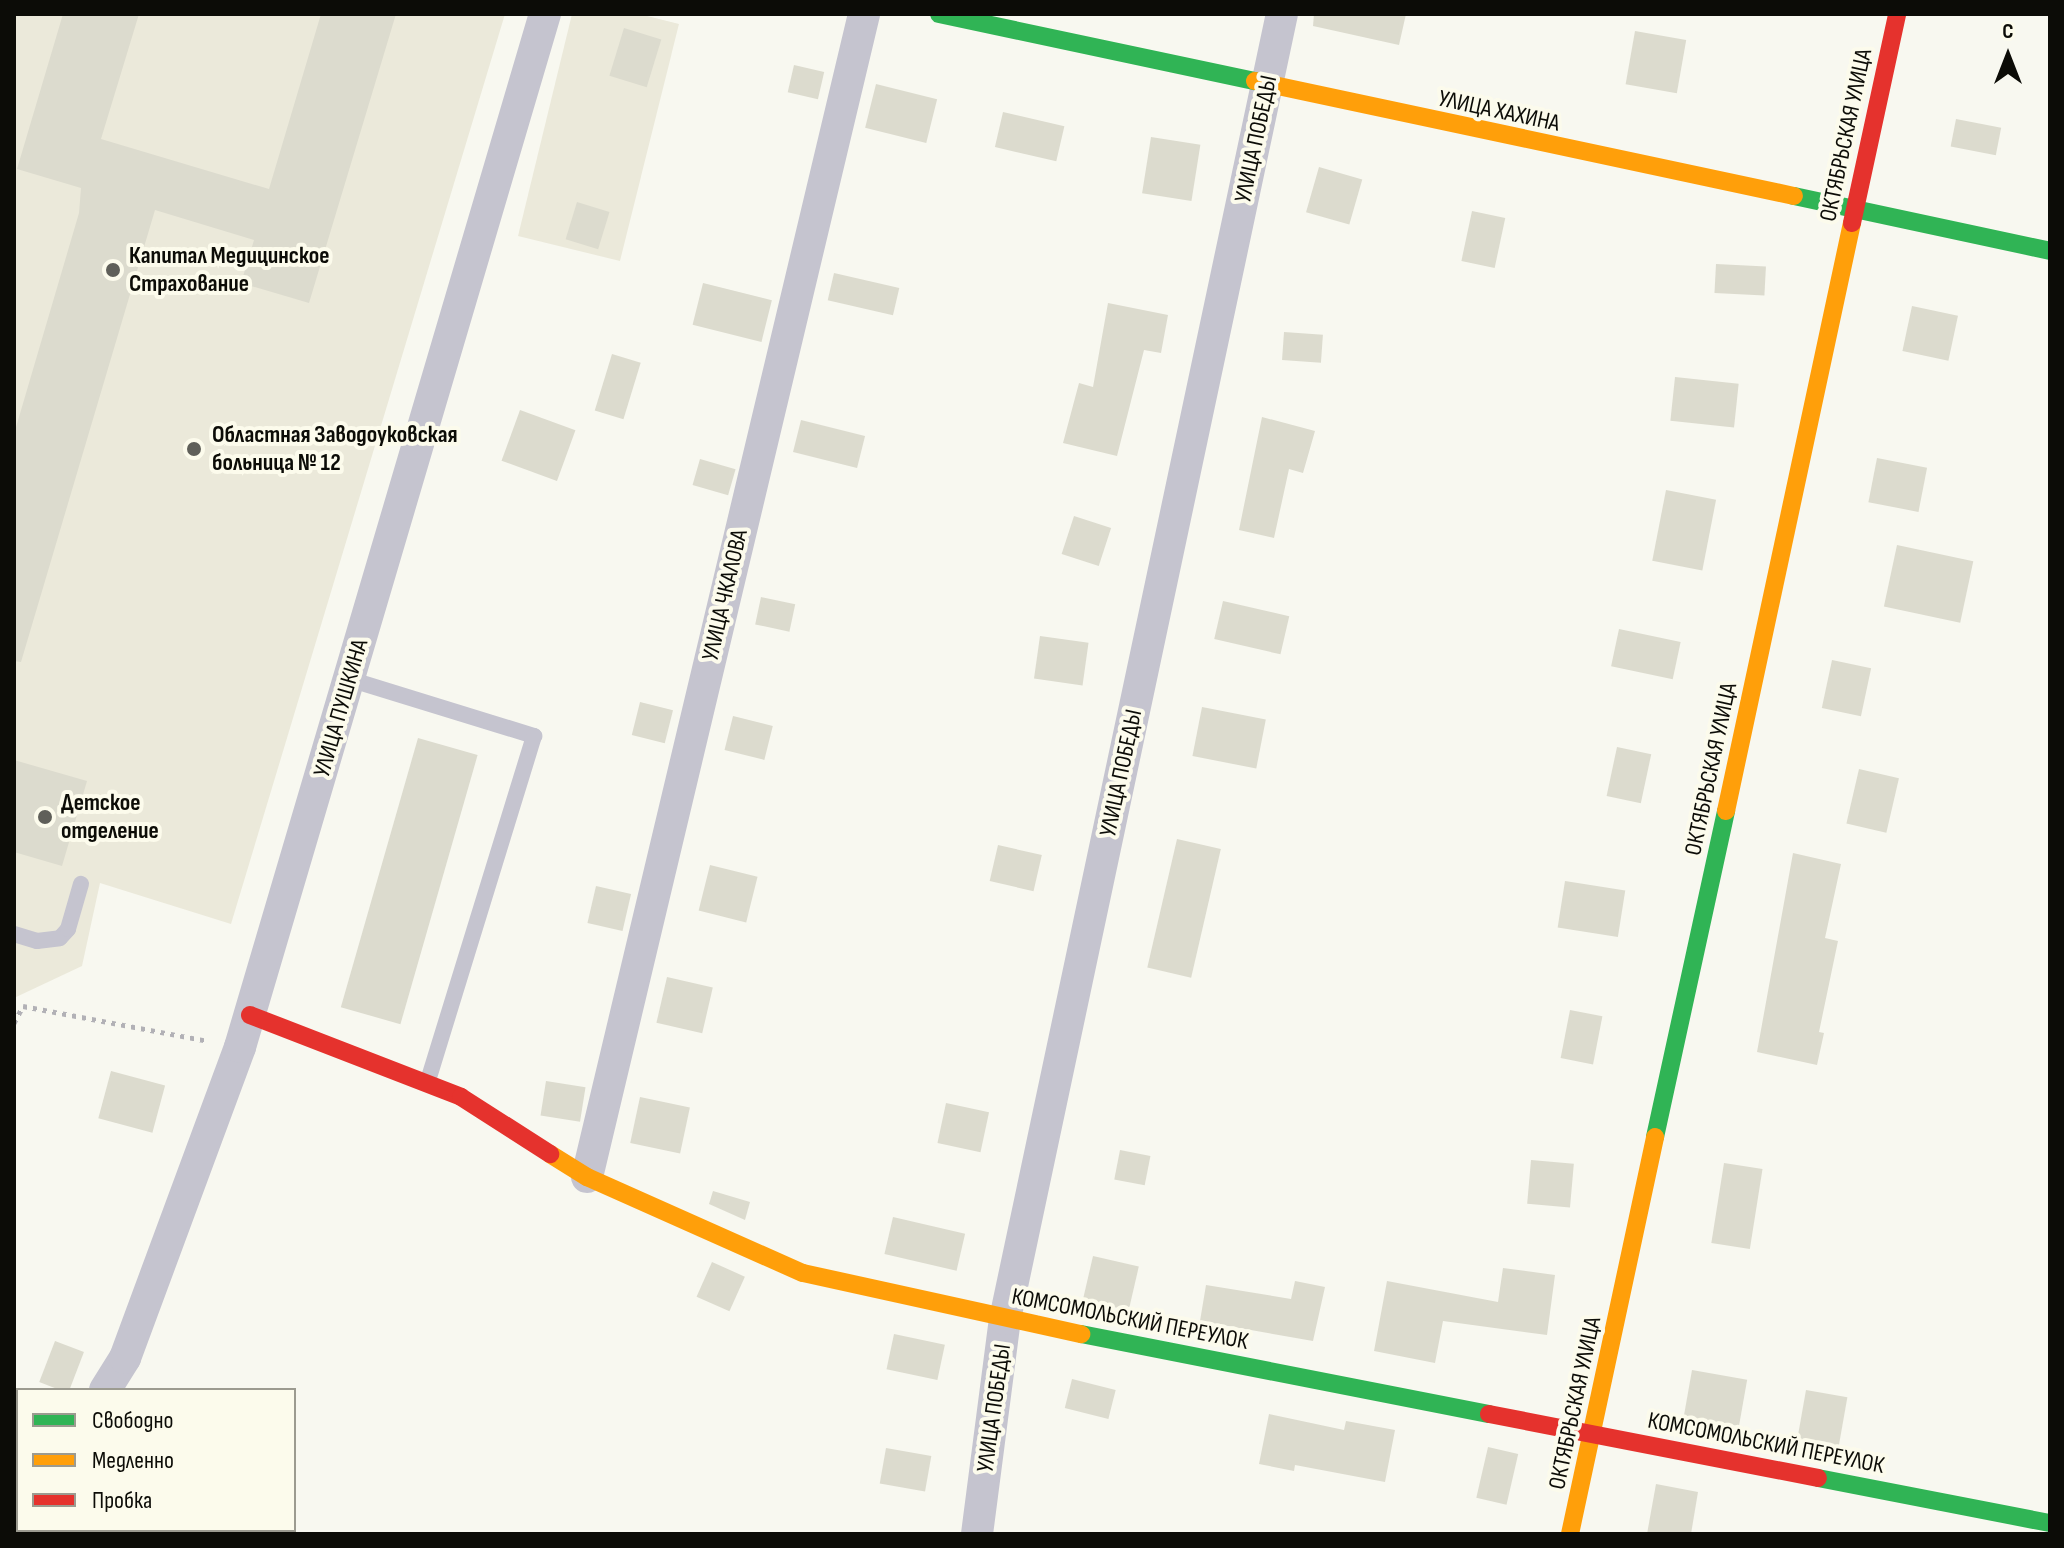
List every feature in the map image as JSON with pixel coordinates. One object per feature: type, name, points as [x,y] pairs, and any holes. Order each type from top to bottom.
[{"type":"street","name":"УЛИЦА ПУШКИНА","points":[[106,1388],[125,1358],[240,1047],[545,14]]},
{"type":"street","name":"УЛИЦА ЧКАЛОВА","points":[[587,1177],[864,14]]},
{"type":"street","name":"УЛИЦА ХАХИНА","points":[[939,14],[1267,87],[2050,251]]},
{"type":"street","name":"УЛИЦА ПОБЕДЫ","points":[[977,1534],[1005,1319],[1282,14]]},
{"type":"street","name":"ОКТЯБРЬСКАЯ УЛИЦА","points":[[1570,1534],[1594,1434],[1897,14]]},
{"type":"street","name":"КОМСОМОЛЬСКИЙ ПЕРЕУЛОК","points":[[250,1015],[461,1097],[587,1177],[803,1273],[1005,1319],[2050,1523]]},
{"type":"lane","points":[[349,679],[534,736],[427,1084]]},
{"type":"lane","points":[[14,934],[37,941],[60,938],[68,929],[81,884]]},
{"type":"path","points":[[14,1023],[23,1006],[240,1047]]},
{"type":"shaded area","name":"Областная Заводоуковская больница № 12","points":[[14,14],[505,14],[231,924],[100,883],[82,966],[14,998]]},
{"type":"shaded area","points":[[572,14],[639,14],[679,24],[620,261],[518,236]]},
{"type":"building","points":[[63,14],[139,14],[101,139],[269,189],[321,14],[396,14],[309,303],[241,283],[254,240],[155,210],[21,662],[14,661],[14,434],[79,213],[81,188],[17,169]]},
{"type":"building","points":[[1314,14],[1406,14],[1399,45],[1313,26]]},
{"type":"building","points":[[624,28],[661,39],[647,87],[609,76]]},
{"type":"building","points":[[1635,31],[1686,40],[1677,93],[1626,84]]},
{"type":"building","points":[[794,65],[824,72],[818,99],[788,92]]},
{"type":"building","points":[[876,84],[937,99],[926,143],[865,128]]},
{"type":"building","points":[[1003,112],[1064,126],[1056,161],[995,147]]},
{"type":"building","points":[[1956,119],[2001,128],[1996,155],[1951,146]]},
{"type":"building","points":[[1151,137],[1200,145],[1191,201],[1142,193]]},
{"type":"building","points":[[1319,167],[1362,179],[1349,225],[1306,212]]},
{"type":"building","points":[[577,202],[610,212],[598,249],[566,239]]},
{"type":"building","points":[[1472,211],[1505,218],[1495,268],[1461,261]]},
{"type":"building","points":[[1716,264],[1766,267],[1764,296],[1714,293]]},
{"type":"building","points":[[834,273],[899,288],[893,315],[828,300]]},
{"type":"building","points":[[703,283],[772,300],[761,342],[693,325]]},
{"type":"building","points":[[1108,303],[1168,315],[1161,353],[1144,350],[1117,456],[1063,443],[1079,383],[1093,387]]},
{"type":"building","points":[[1912,306],[1958,316],[1948,361],[1902,351]]},
{"type":"building","points":[[1284,332],[1323,335],[1321,363],[1282,360]]},
{"type":"building","points":[[612,354],[641,363],[623,419],[595,410]]},
{"type":"building","points":[[1675,377],[1739,384],[1734,427],[1670,421]]},
{"type":"building","points":[[520,410],[575,430],[557,481],[502,461]]},
{"type":"building","points":[[1262,417],[1315,431],[1303,473],[1289,469],[1274,538],[1239,530]]},
{"type":"building","points":[[801,420],[865,436],[857,468],[793,452]]},
{"type":"building","points":[[1877,458],[1927,468],[1918,512],[1868,502]]},
{"type":"building","points":[[700,459],[736,469],[728,495],[693,485]]},
{"type":"building","points":[[1666,490],[1716,500],[1702,570],[1652,561]]},
{"type":"building","points":[[1074,516],[1111,528],[1099,566],[1062,554]]},
{"type":"building","points":[[1897,545],[1973,561],[1960,623],[1884,607]]},
{"type":"building","points":[[761,597],[795,604],[789,632],[755,624]]},
{"type":"building","points":[[1223,601],[1289,616],[1280,654],[1214,639]]},
{"type":"building","points":[[1619,629],[1681,642],[1673,679],[1611,666]]},
{"type":"building","points":[[1040,636],[1089,643],[1083,685],[1034,679]]},
{"type":"building","points":[[1832,660],[1871,668],[1861,716],[1822,708]]},
{"type":"building","points":[[640,702],[673,710],[665,743],[632,735]]},
{"type":"building","points":[[1202,707],[1266,719],[1256,768],[1192,756]]},
{"type":"building","points":[[733,716],[773,726],[764,760],[725,750]]},
{"type":"building","points":[[418,738],[478,755],[400,1024],[341,1007]]},
{"type":"building","points":[[1617,747],[1651,754],[1641,803],[1607,796]]},
{"type":"building","name":"Детское отделение","points":[[14,760],[87,781],[62,866],[14,852]]},
{"type":"building","points":[[1859,769],[1899,778],[1886,833],[1846,824]]},
{"type":"building","points":[[1177,839],[1221,849],[1191,978],[1147,968]]},
{"type":"building","points":[[998,845],[1042,855],[1034,891],[990,881]]},
{"type":"building","points":[[1793,853],[1841,864],[1825,938],[1838,941],[1819,1032],[1824,1033],[1817,1065],[1757,1052]]},
{"type":"building","points":[[710,865],[758,877],[746,922],[699,911]]},
{"type":"building","points":[[1565,881],[1625,891],[1618,937],[1558,927]]},
{"type":"building","points":[[596,886],[631,894],[623,931],[587,923]]},
{"type":"building","points":[[667,977],[713,988],[702,1033],[656,1023]]},
{"type":"building","points":[[1570,1010],[1602,1016],[1593,1064],[1561,1058]]},
{"type":"building","points":[[111,1071],[165,1085],[152,1133],[98,1118]]},
{"type":"building","points":[[546,1081],[586,1087],[580,1122],[541,1116]]},
{"type":"building","points":[[640,1097],[690,1108],[680,1154],[630,1143]]},
{"type":"building","points":[[946,1103],[989,1112],[981,1152],[937,1143]]},
{"type":"building","points":[[1120,1150],[1150,1156],[1145,1185],[1114,1179]]},
{"type":"building","points":[[1531,1160],[1574,1164],[1570,1208],[1527,1204]]},
{"type":"building","points":[[1724,1163],[1763,1169],[1750,1249],[1711,1243]]},
{"type":"building","points":[[713,1191],[750,1202],[745,1220],[709,1204]]},
{"type":"building","points":[[893,1217],[965,1234],[957,1271],[884,1254]]},
{"type":"building","points":[[1093,1256],[1139,1267],[1129,1310],[1083,1300]]},
{"type":"building","points":[[712,1262],[745,1277],[729,1311],[697,1297]]},
{"type":"building","points":[[1503,1268],[1555,1275],[1547,1335],[1443,1321],[1435,1363],[1374,1351],[1387,1281],[1498,1302]]},
{"type":"building","points":[[1295,1281],[1325,1287],[1313,1341],[1200,1321],[1206,1285],[1291,1299]]},
{"type":"building","points":[[894,1334],[945,1345],[937,1380],[887,1369]]},
{"type":"building","points":[[55,1341],[84,1352],[70,1388],[55,1388],[39,1382]]},
{"type":"building","points":[[1692,1370],[1747,1380],[1739,1426],[1684,1416]]},
{"type":"building","points":[[1072,1379],[1116,1390],[1108,1419],[1065,1408]]},
{"type":"building","points":[[1806,1390],[1847,1397],[1839,1447],[1797,1439]]},
{"type":"building","points":[[1269,1414],[1344,1430],[1346,1421],[1395,1430],[1385,1482],[1295,1465],[1294,1471],[1259,1464]]},
{"type":"building","points":[[1488,1447],[1518,1454],[1507,1505],[1476,1498]]},
{"type":"building","points":[[886,1448],[931,1456],[925,1491],[880,1483]]},
{"type":"building","points":[[1656,1484],[1698,1492],[1691,1534],[1647,1534]]},
{"type":"traffic: fast","points":[[939,14],[1255,81]]},
{"type":"traffic: fast","points":[[1794,196],[2050,251]]},
{"type":"traffic: fast","points":[[1655,1137],[1726,811]]},
{"type":"traffic: fast","points":[[1081,1334],[1489,1414]]},
{"type":"traffic: fast","points":[[1818,1478],[2050,1523]]},
{"type":"traffic: slow","points":[[1255,81],[1794,196]]},
{"type":"traffic: slow","points":[[1726,811],[1852,223]]},
{"type":"traffic: slow","points":[[1570,1534],[1655,1137]]},
{"type":"traffic: slow","points":[[550,1154],[587,1177],[803,1273],[1081,1334]]},
{"type":"traffic: jam","points":[[1852,223],[1897,14]]},
{"type":"traffic: jam","points":[[250,1015],[461,1097],[550,1154]]},
{"type":"traffic: jam","points":[[1489,1414],[1818,1478]]},
{"type":"place","name":"Капитал Медицинское Страхование","points":[[113,270]]},
{"type":"place","name":"Областная Заводоуковская больница № 12","points":[[194,449]]},
{"type":"place","name":"Детское отделение","points":[[45,817]]}]
